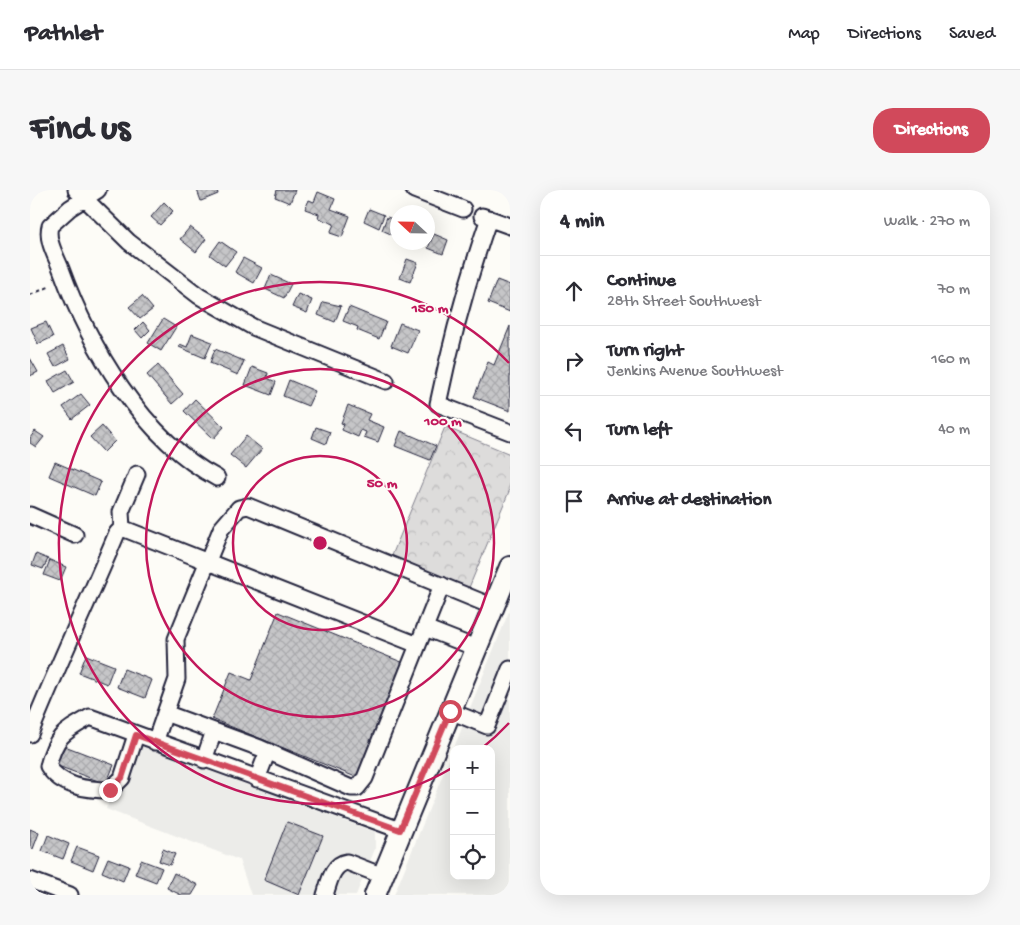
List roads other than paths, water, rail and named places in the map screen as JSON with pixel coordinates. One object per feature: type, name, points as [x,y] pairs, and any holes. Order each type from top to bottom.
[{"type":"main road","points":[[375,895],[400,830],[510,567]]},
{"type":"street","points":[[98,190],[80,194],[53,221],[48,234],[80,315],[105,362],[133,402],[189,463],[217,478]]},
{"type":"street","points":[[414,190],[464,209]]},
{"type":"street","points":[[80,194],[129,242],[198,296],[252,327],[386,381]]},
{"type":"street","points":[[510,226],[485,217],[450,348],[438,404],[510,432]]},
{"type":"street","points":[[30,734],[59,663],[83,615],[118,533],[122,528],[121,512],[137,474]]},
{"type":"street","points":[[155,742],[177,679],[176,639],[221,529],[240,508],[248,506],[494,607]]},
{"type":"street","points":[[30,515],[75,535]]},
{"type":"street","points":[[122,528],[418,645]]},
{"type":"street","points":[[165,713],[268,751],[351,788],[357,788],[365,778],[442,585]]},
{"type":"street","points":[[425,628],[476,648]]},
{"type":"street","points":[[450,711],[487,726],[510,669]]},
{"type":"street","points":[[136,735],[122,778],[110,790],[88,790],[67,782],[52,773],[48,766],[53,746],[60,737],[90,717],[400,830]]},
{"type":"street","points":[[204,760],[214,731]]},
{"type":"street","points":[[257,779],[268,751]]},
{"type":"street","points":[[325,895],[336,866],[342,862],[347,862],[383,876]]},
{"type":"street","points":[[30,880],[70,895]]}]
